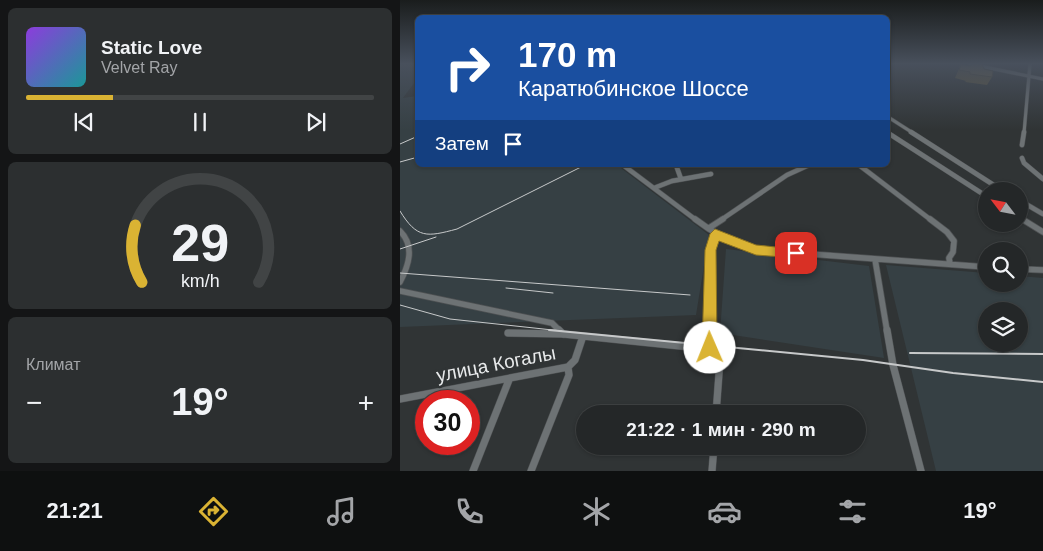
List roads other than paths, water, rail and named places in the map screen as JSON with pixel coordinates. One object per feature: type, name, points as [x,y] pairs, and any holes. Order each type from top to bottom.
[{"type":"street","points":[[1022,145],[1028,86]]},
{"type":"street","points":[[890,118],[989,182]]},
{"type":"street","points":[[890,134],[978,191]]},
{"type":"street","points":[[1022,158],[1024,163],[1043,179]]},
{"type":"street","points":[[626,167],[710,228],[715,234],[733,243],[756,250],[978,266]]},
{"type":"street","points":[[677,167],[681,179]]},
{"type":"street","points":[[710,228],[787,175],[805,167]]},
{"type":"street","points":[[862,167],[947,232],[954,241],[950,264]]},
{"type":"street","points":[[654,188],[681,179],[711,174]]},
{"type":"street","points":[[1028,205],[1043,214]]},
{"type":"street","points":[[1028,223],[1043,232]]},
{"type":"street","points":[[400,231],[409,242],[410,247],[406,269],[400,282]]},
{"type":"street","points":[[710,348],[710,257],[715,234]]},
{"type":"street","points":[[875,259],[893,365],[921,471]]},
{"type":"street","points":[[1028,269],[1043,270]]},
{"type":"street","points":[[400,291],[552,323],[563,334]]},
{"type":"street","points":[[508,333],[563,334],[710,348],[718,353],[720,360],[717,405]]},
{"type":"street","points":[[531,471],[569,375],[568,366],[575,360],[584,336]]},
{"type":"street","name":"улица Когалы","points":[[400,399],[509,380],[568,366]]},
{"type":"street","points":[[472,471],[509,380]]},
{"type":"street","points":[[712,471],[713,455]]},
{"type":"railway","points":[[400,144],[415,137]]},
{"type":"railway","points":[[400,162],[415,158]]},
{"type":"railway","points":[[400,211],[412,227],[418,231],[430,234],[447,232],[457,229],[581,167]]},
{"type":"railway","points":[[400,249],[436,237]]},
{"type":"railway","points":[[400,273],[690,295]]},
{"type":"railway","points":[[506,288],[553,293]]},
{"type":"railway","points":[[400,305],[450,319],[562,331]]},
{"type":"railway","points":[[549,330],[863,360],[953,373],[1043,382]]},
{"type":"railway","points":[[910,353],[1043,354]]}]
